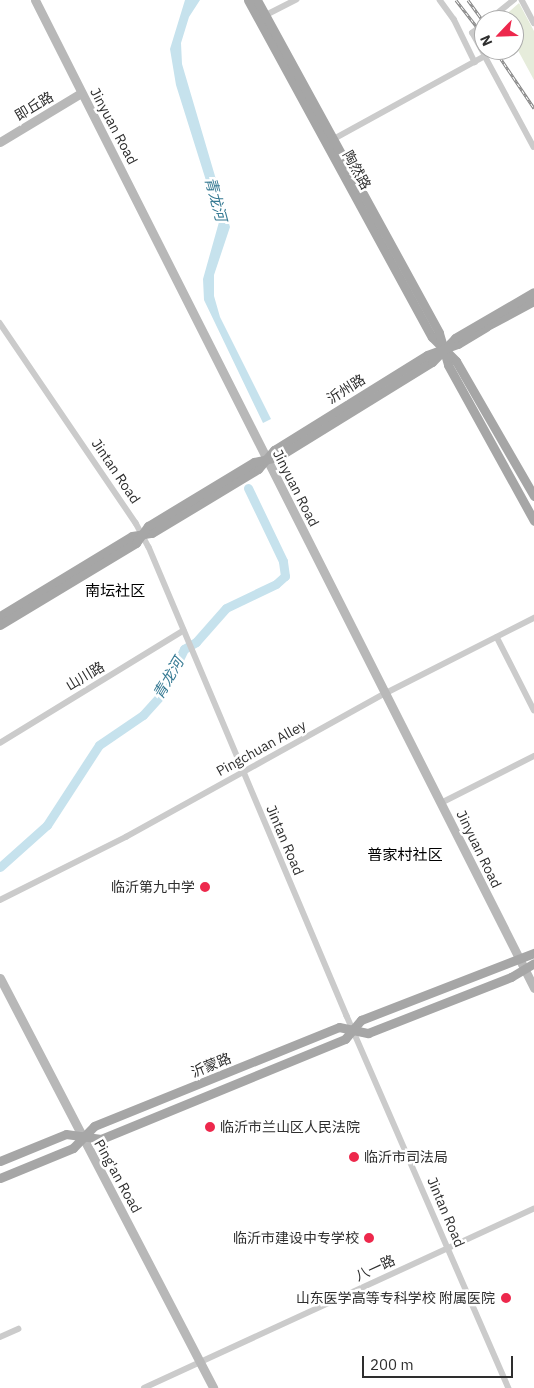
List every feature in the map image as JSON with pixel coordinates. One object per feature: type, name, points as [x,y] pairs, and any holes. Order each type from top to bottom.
[{"type":"main road","name":"陶然路","points":[[248,0],[432,338],[456,361],[534,496]]},
{"type":"main road","name":"陶然路","points":[[257,0],[439,333],[448,365],[534,521]]},
{"type":"main road","points":[[309,111],[324,131],[325,123]]},
{"type":"main road","points":[[335,159],[336,150],[354,176]]},
{"type":"main road","points":[[486,323],[534,288]]},
{"type":"main road","name":"沂州路","points":[[0,625],[143,536],[258,469],[274,450],[427,355],[445,350],[534,292]]},
{"type":"main road","name":"沂州路","points":[[486,323],[534,297]]},
{"type":"main road","points":[[486,323],[534,301]]},
{"type":"main road","name":"沂州路","points":[[0,616],[132,536],[143,536]]},
{"type":"main road","name":"沂蒙路","points":[[0,1162],[66,1134],[80,1138],[101,1139],[110,1136],[345,1039],[362,1020],[519,959],[534,956]]},
{"type":"main road","name":"沂蒙路","points":[[0,1178],[73,1148],[80,1138],[94,1126],[339,1027],[368,1033],[525,970],[534,956]]},
{"type":"street","name":"Jinyuan Road","points":[[35,0],[534,988]]},
{"type":"street","points":[[266,15],[296,0]]},
{"type":"street","points":[[440,0],[454,19],[475,62]]},
{"type":"street","points":[[502,10],[514,0]]},
{"type":"street","points":[[522,0],[534,23]]},
{"type":"street","points":[[334,139],[478,60]]},
{"type":"street","points":[[487,60],[534,147]]},
{"type":"street","name":"即丘路","points":[[0,142],[81,93]]},
{"type":"street","name":"Jintan Road","points":[[0,324],[143,536],[242,771],[509,1388]]},
{"type":"street","name":"Pingchuan Alley","points":[[0,900],[126,837],[242,771],[534,618]]},
{"type":"street","name":"山川路","points":[[0,742],[184,631]]},
{"type":"street","points":[[497,637],[534,710]]},
{"type":"street","points":[[441,803],[534,756]]},
{"type":"street","name":"Ping'an Road","points":[[0,978],[80,1138],[94,1158],[213,1388]]},
{"type":"street","name":"八一路","points":[[144,1388],[534,1209]]},
{"type":"street","points":[[0,1337],[18,1330]]},
{"type":"green space","points":[[519,3],[523,10],[511,10]]},
{"type":"green space","points":[[524,12],[534,31],[534,80],[523,60]]},
{"type":"water","points":[[185,0],[200,0],[189,17],[181,43],[182,64],[230,227],[214,275],[214,296],[220,317],[271,419],[263,423],[204,300],[203,279],[219,222],[176,85],[170,49]]},
{"type":"waterway","name":"青龙河","points":[[0,867],[47,825],[99,745],[143,715],[163,693],[184,649],[196,642],[226,608],[276,584],[285,576],[283,561],[248,488]]},
{"type":"railway","points":[[456,0],[474,23]]},
{"type":"railway","points":[[468,0],[475,10]]},
{"type":"railway","points":[[502,60],[534,108]]},
{"type":"place","name":"临沂第九中学","points":[[205,887]]},
{"type":"place","name":"临沂市兰山区人民法院","points":[[210,1127]]},
{"type":"place","name":"临沂市司法局","points":[[354,1157]]},
{"type":"place","name":"临沂市建设中专学校","points":[[369,1238]]},
{"type":"place","name":"山东医学高等专科学校 附属医院","points":[[506,1298]]},
{"type":"district","name":"南坛社区","points":[[115,591]]},
{"type":"district","name":"普家村社区","points":[[405,855]]}]
